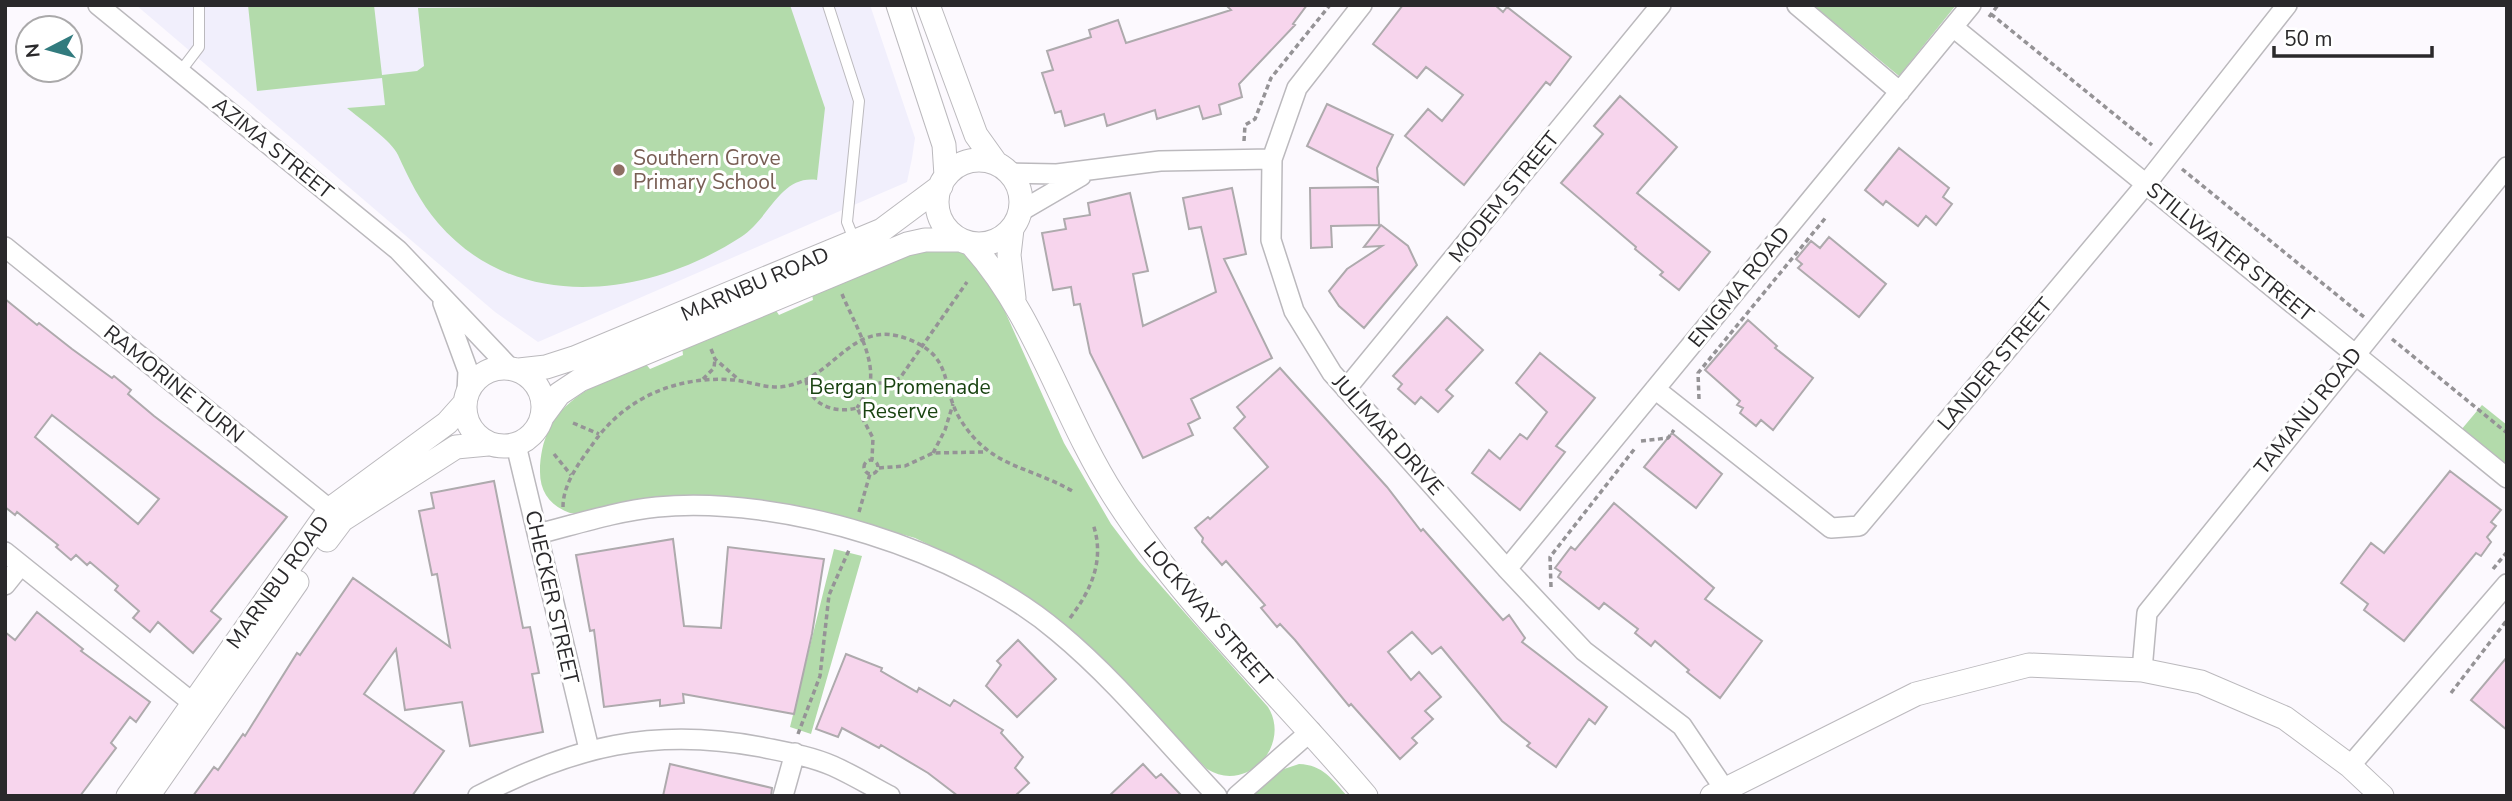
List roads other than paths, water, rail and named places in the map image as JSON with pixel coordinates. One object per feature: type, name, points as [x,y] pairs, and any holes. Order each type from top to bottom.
[{"type":"street","name":"AZIMA STREET","points":[[99,5],[398,250],[514,369]]},
{"type":"street","points":[[898,5],[944,145],[943,181],[938,196],[940,217],[945,226],[965,242],[993,242],[1016,220],[1091,171]]},
{"type":"street","points":[[928,5],[976,135],[1017,184],[1016,220]]},
{"type":"street","name":"JULIMAR DRIVE","points":[[1362,5],[1297,88],[1272,159],[1271,240],[1294,311],[1332,373],[1507,569],[1584,651],[1682,726],[1718,793]]},
{"type":"street","name":"MODEM STREET","points":[[1346,389],[1661,5]]},
{"type":"street","points":[[1797,5],[1900,92]]},
{"type":"street","name":"ENIGMA ROAD","points":[[1507,569],[1971,5]]},
{"type":"street","name":"LANDER STREET","points":[[1655,389],[1831,528],[1859,526],[2168,158],[2287,5]]},
{"type":"street","name":"STILLWATER STREET","points":[[1953,27],[2507,478]]},
{"type":"street","points":[[943,181],[954,169],[974,160],[1003,168],[1091,171],[1160,161],[1272,159]]},
{"type":"street","name":"TAMANU ROAD","points":[[2142,670],[2147,613],[2354,353],[2507,167]]},
{"type":"street","name":"MARNBU ROAD","points":[[514,369],[546,367],[574,358],[855,242],[894,223],[943,181]]},
{"type":"street","name":"LOCKWAY STREET","points":[[1014,304],[1009,255],[1016,220]]},
{"type":"street","name":"MARNBU ROAD","points":[[542,417],[559,394],[580,380],[907,244],[925,240],[965,242]]},
{"type":"street","name":"LOCKWAY STREET","points":[[965,242],[989,264],[1014,304],[1079,436],[1114,496],[1163,568],[1311,731],[1366,796]]},
{"type":"street","name":"RAMORINE TURN","points":[[5,247],[336,515]]},
{"type":"street","points":[[441,296],[468,371],[466,398],[470,428],[488,444],[516,445],[527,439],[542,417],[541,394],[528,376],[514,369],[484,372],[466,398]]},
{"type":"street","name":"MARNBU ROAD","points":[[128,796],[198,708],[336,515],[447,424],[466,398]]},
{"type":"street","name":"MARNBU ROAD","points":[[336,515],[456,446],[488,444]]},
{"type":"street","name":"CHECKER STREET","points":[[516,445],[589,749]]},
{"type":"street","points":[[538,534],[622,513],[658,507],[692,507],[826,521],[900,544],[941,560],[986,584],[1058,632],[1217,796]]},
{"type":"street","points":[[5,552],[198,708]]},
{"type":"street","points":[[5,585],[21,565]]},
{"type":"street","points":[[2350,766],[2507,584]]},
{"type":"street","points":[[1718,793],[1916,694],[2029,665],[2142,670],[2201,682],[2285,718],[2350,766],[2382,796]]},
{"type":"street","name":"MARNBU ROAD","points":[[148,796],[198,708]]},
{"type":"street","points":[[1237,796],[1311,731]]},
{"type":"street","points":[[478,796],[529,769],[589,749],[656,739],[711,738],[796,744],[890,796]]},
{"type":"street","points":[[783,796],[796,744]]},
{"type":"lane","points":[[180,72],[198,47],[198,5]]},
{"type":"lane","points":[[828,5],[859,101],[847,222],[855,242]]},
{"type":"place","name":"Southern Grove Primary School","points":[[619,170]]},
{"type":"park label","name":"Bergan Promenade Reserve","points":[[900,399]]}]
